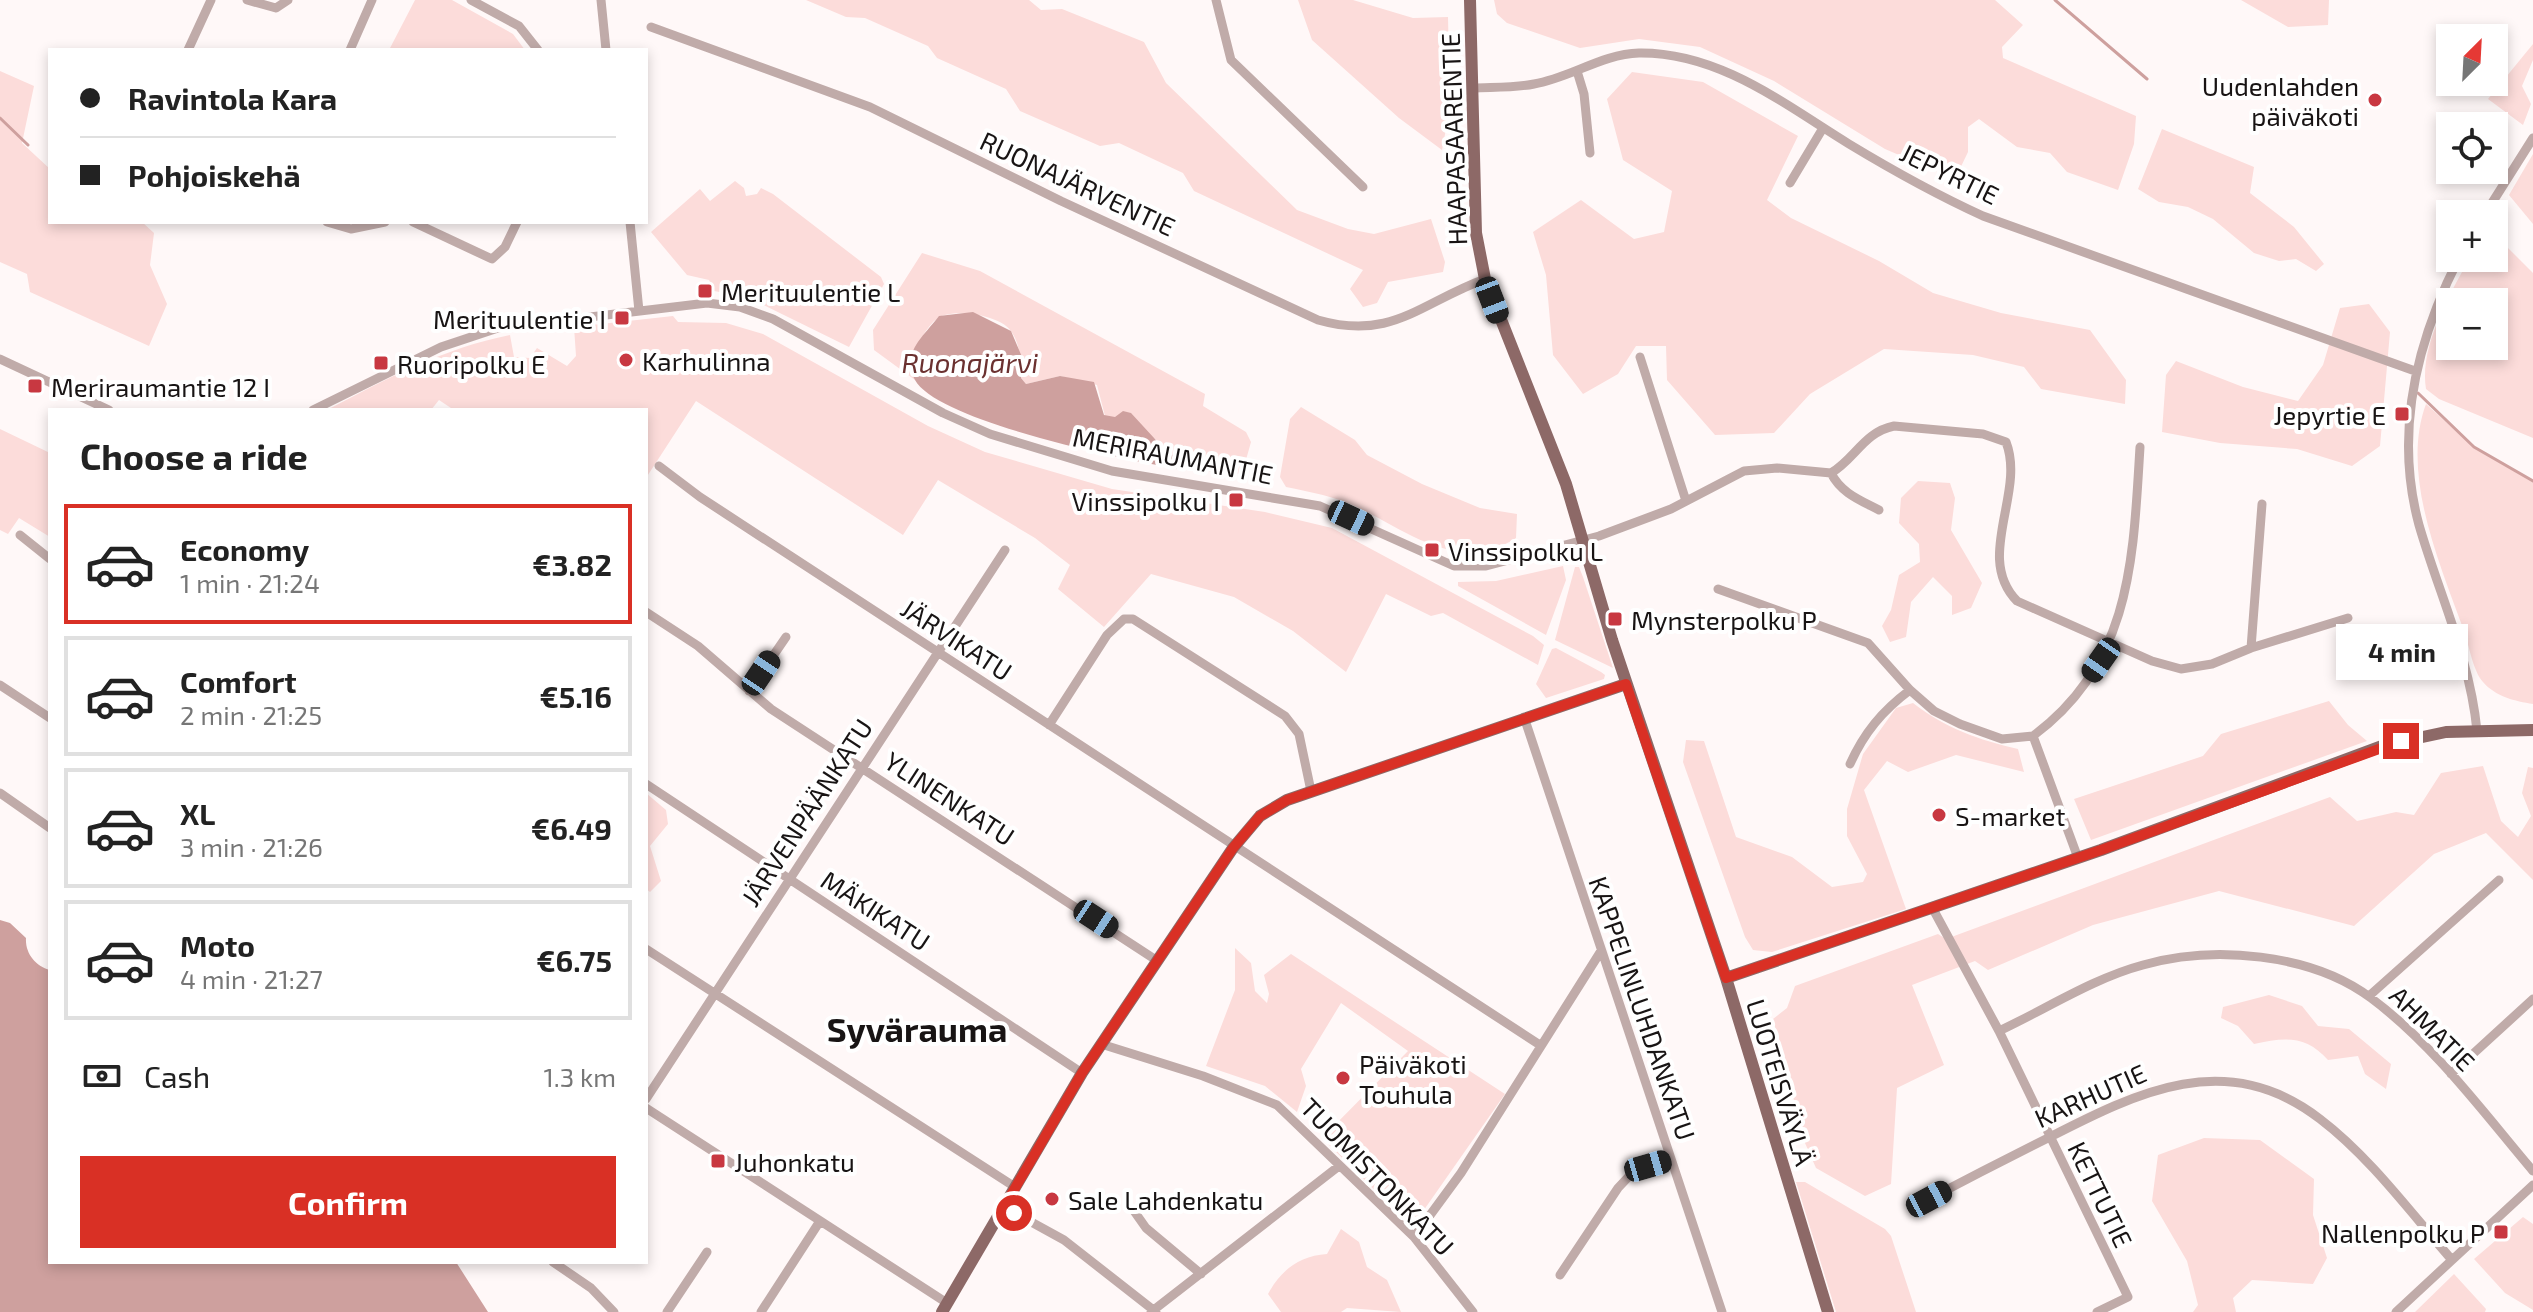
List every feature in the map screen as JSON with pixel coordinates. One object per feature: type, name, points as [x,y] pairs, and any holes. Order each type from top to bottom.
[{"type":"main road","name":"HAAPASAARENTIE","points":[[1470,0],[1476,233],[1485,279],[1566,484],[1626,684]]},
{"type":"main road","points":[[945,1308],[1082,1073],[1233,848],[1260,816],[1311,791],[1626,684]]},
{"type":"main road","name":"LUOTEISVÄYLÄ","points":[[1626,684],[1726,978],[1828,1312]]},
{"type":"main road","points":[[1726,978],[2078,858],[2385,745],[2416,736],[2533,730]]},
{"type":"street","points":[[189,48],[211,0]]},
{"type":"street","points":[[247,0],[276,8],[288,0]]},
{"type":"street","points":[[351,48],[372,0]]},
{"type":"street","points":[[471,0],[519,26],[536,48]]},
{"type":"street","points":[[601,0],[606,48]]},
{"type":"street","points":[[1216,0],[1231,60],[1363,187]]},
{"type":"street","name":"RUONAJÄRVENTIE","points":[[651,27],[870,107],[1061,201],[1318,320],[1343,327],[1384,325],[1485,279]]},
{"type":"street","name":"JEPYRTIE","points":[[1473,88],[1534,84],[1614,57],[1669,56],[1699,63],[1761,87],[1823,128],[1935,194],[1983,216],[2415,371]]},
{"type":"street","points":[[1577,71],[1584,94],[1590,153]]},
{"type":"street","points":[[1790,183],[1823,128]]},
{"type":"street","points":[[2494,200],[2533,138]]},
{"type":"street","points":[[334,224],[351,229],[375,224]]},
{"type":"street","points":[[417,224],[492,259],[505,247],[516,224]]},
{"type":"street","points":[[630,224],[639,311]]},
{"type":"street","points":[[2452,272],[2434,311],[2415,371],[2410,432],[2418,521],[2469,671],[2477,731]]},
{"type":"street","name":"MERIRAUMANTIE","points":[[317,408],[441,347],[488,331],[707,303],[740,307],[815,340],[943,413],[990,434],[1112,471],[1320,506],[1446,564],[1486,566],[1581,541],[1646,520],[1744,471],[1777,468],[1831,473]]},
{"type":"street","points":[[1640,357],[1686,501]]},
{"type":"street","points":[[0,359],[105,408]]},
{"type":"street","points":[[1879,510],[1848,494],[1836,484],[1831,473],[1845,465],[1866,438],[1880,429],[1894,426],[1983,434],[2006,442],[2011,465],[2000,557],[2004,588],[2017,601],[2152,661],[2181,669],[2212,664],[2251,648],[2348,618]]},
{"type":"street","points":[[1718,589],[1868,643],[1910,690],[1934,711],[1987,735],[2018,740],[2033,736],[2059,717],[2111,642],[2129,581],[2140,447]]},
{"type":"street","name":"JÄRVIKATU","points":[[659,466],[700,497],[1233,848],[1540,1045]]},
{"type":"street","points":[[2251,648],[2262,504]]},
{"type":"street","points":[[20,535],[48,557]]},
{"type":"street","name":"JÄRVENPÄÄNKATU","points":[[648,1096],[1005,550]]},
{"type":"street","name":"YLINENKATU","points":[[648,613],[698,646],[771,709],[1156,960]]},
{"type":"street","points":[[1049,725],[1107,635],[1124,619],[1133,619],[1285,716],[1299,734],[1311,791]]},
{"type":"street","points":[[749,691],[786,637]]},
{"type":"street","points":[[0,685],[48,717]]},
{"type":"street","points":[[1850,764],[1861,739],[1875,721],[1910,690]]},
{"type":"street","name":"KAPPELINLUHDANKATU","points":[[1524,717],[1722,1312]]},
{"type":"street","points":[[2033,736],[2078,858]]},
{"type":"street","name":"MÄKIKATU","points":[[648,785],[1082,1073]]},
{"type":"street","points":[[0,793],[48,827]]},
{"type":"street","points":[[2369,996],[2499,880]]},
{"type":"street","name":"KETTUTIE","points":[[1933,909],[1999,1031],[2128,1297],[2097,1312]]},
{"type":"street","points":[[648,950],[1015,1187]]},
{"type":"street","points":[[1414,1237],[1461,1173],[1601,951]]},
{"type":"street","name":"AHMATIE","points":[[1999,1031],[2140,965],[2223,953],[2269,958],[2310,969],[2369,996],[2451,1074],[2533,1171]]},
{"type":"street","points":[[2451,1074],[2533,999]]},
{"type":"street","name":"TUOMISTONKATU","points":[[1101,1044],[1203,1076],[1277,1105],[1414,1237],[1473,1312]]},
{"type":"street","name":"KARHUTIE","points":[[1929,1199],[2145,1092],[2174,1084],[2210,1080],[2249,1085],[2297,1104],[2319,1118],[2452,1260]]},
{"type":"street","points":[[648,1109],[820,1221],[945,1308]]},
{"type":"street","points":[[1560,1275],[1618,1188],[1633,1172],[1671,1159]]},
{"type":"street","points":[[1004,1207],[1064,1240],[1154,1311],[1339,1166]]},
{"type":"street","points":[[2396,1312],[2533,1185]]},
{"type":"street","points":[[1134,1211],[1146,1228],[1201,1274]]},
{"type":"street","points":[[761,1312],[820,1221]]},
{"type":"street","points":[[667,1312],[707,1252]]},
{"type":"street","points":[[556,1264],[591,1288],[614,1312]]},
{"type":"shaded area","points":[[415,0],[452,0],[513,34],[524,48],[390,48]]},
{"type":"shaded area","points":[[806,0],[1029,0],[1041,10],[1062,9],[1144,42],[1166,83],[1297,210],[1348,229],[1374,234],[1431,219],[1445,262],[1443,272],[1388,282],[1377,303],[1363,307],[1350,289],[1363,270],[1194,191],[1183,173],[1119,143],[1100,146],[1020,111],[1006,89],[937,58],[928,46],[865,18],[846,17]]},
{"type":"shaded area","points":[[1298,0],[1353,0],[1413,18],[1448,17],[1450,108],[1442,150],[1399,118],[1312,40]]},
{"type":"shaded area","points":[[1494,0],[1995,0],[2023,25],[2002,47],[2003,58],[2136,116],[2134,144],[2118,190],[2067,172],[2050,153],[2017,147],[1979,119],[1968,127],[1968,152],[1955,179],[1885,149],[1774,81],[1700,47],[1639,39],[1580,48],[1507,23],[1497,14]]},
{"type":"shaded area","points":[[2241,0],[2329,0],[2328,25],[2288,27]]},
{"type":"shaded area","points":[[2533,44],[2533,60],[2522,86],[2531,104],[2523,125],[2488,99],[2490,96],[2508,96],[2508,75]]},
{"type":"shaded area","points":[[0,71],[34,86],[22,143],[48,167],[48,224],[144,224],[154,233],[150,265],[167,304],[149,346],[30,292],[27,274],[0,262]]},
{"type":"shaded area","points":[[1632,72],[1703,82],[1798,136],[1767,200],[1791,218],[1879,261],[1933,293],[2001,313],[2090,330],[2126,380],[2125,404],[2041,389],[2024,367],[1973,355],[1884,349],[1810,394],[1774,433],[1715,435],[1667,380],[1666,346],[1636,346],[1618,374],[1583,394],[1553,355],[1546,275],[1533,232],[1581,200],[1634,239],[1664,232],[1672,191],[1623,160],[1607,99]]},
{"type":"shaded area","points":[[2162,129],[2254,167],[2250,193],[2294,227],[2324,264],[2316,271],[2296,259],[2279,261],[2254,253],[2213,219],[2188,207],[2159,202],[2138,189]]},
{"type":"shaded area","points":[[2533,154],[2533,224],[2509,195]]},
{"type":"shaded area","points":[[735,181],[744,188],[746,196],[757,194],[761,188],[773,194],[881,277],[884,284],[849,347],[747,297],[714,291],[709,280],[687,275],[651,232],[700,189],[710,201]]},
{"type":"shaded area","points":[[2508,248],[2533,273],[2533,438],[2439,399],[2426,389],[2427,356],[2436,327],[2436,360],[2508,360],[2508,288],[2454,287],[2462,272],[2508,272]]},
{"type":"shaded area","points":[[922,253],[980,271],[1205,394],[1203,406],[1246,432],[1251,442],[1242,474],[1180,469],[1160,442],[1126,422],[1105,416],[1097,385],[1060,376],[1026,384],[1021,378],[1014,336],[1004,325],[986,317],[964,313],[945,315],[933,322],[910,360],[915,380],[874,350],[873,330]]},
{"type":"shaded area","points":[[2369,304],[2390,332],[2380,446],[2352,466],[2297,449],[2220,443],[2162,432],[2166,375],[2176,361],[2243,387],[2298,401],[2323,365],[2340,308]]},
{"type":"shaded area","points":[[673,316],[678,322],[726,323],[763,334],[928,426],[985,452],[1112,489],[1265,512],[1332,528],[1533,636],[1544,645],[1538,665],[1443,613],[1431,616],[1386,594],[1346,672],[1293,631],[1234,597],[1151,574],[1104,627],[1058,589],[1070,565],[1035,538],[938,480],[903,535],[696,401],[648,475],[648,408],[451,408],[439,400],[433,408],[331,408],[416,366],[462,348],[510,335],[514,357],[530,358],[537,348],[567,366],[576,356],[574,327]]},
{"type":"shaded area","points":[[2426,404],[2474,447],[2533,481],[2533,704],[2500,695],[2483,682],[2474,665],[2426,519],[2420,489],[2419,431]]},
{"type":"shaded area","points":[[1301,407],[1355,440],[1367,455],[1422,484],[1480,508],[1517,514],[1516,538],[1495,548],[1475,552],[1454,551],[1415,537],[1348,503],[1286,487],[1280,477],[1290,419]]},
{"type":"shaded area","points":[[0,429],[48,452],[48,536],[19,518],[8,534],[0,530]]},
{"type":"shaded area","points":[[1918,481],[1950,483],[1955,498],[1951,530],[1982,583],[1971,608],[1952,615],[1952,596],[1933,577],[1911,602],[1906,637],[1890,642],[1882,626],[1891,610],[1899,575],[1920,562],[1919,544],[1899,523],[1901,498]]},
{"type":"shaded area","points":[[1563,566],[1566,580],[1546,635],[1458,586],[1458,582],[1496,581]]},
{"type":"shaded area","points":[[1575,567],[1579,567],[1583,577],[1613,668],[1555,640]]},
{"type":"shaded area","points":[[1556,648],[1601,672],[1605,675],[1604,679],[1546,698],[1536,684],[1552,649]]},
{"type":"shaded area","points":[[2329,701],[2348,725],[2367,741],[2091,840],[2074,799],[2203,756],[2221,734]]},
{"type":"shaded area","points":[[1913,703],[1963,732],[2018,749],[2024,772],[1956,755],[1908,772],[1887,761],[1864,790],[1906,909],[1772,952],[1753,950],[1745,937],[1683,762],[1686,740],[1704,741],[1736,837],[1792,857],[1832,887],[1863,882],[1867,874],[1847,836],[1847,809],[1863,754],[1896,708]]},
{"type":"shaded area","points":[[2483,766],[2501,821],[2518,837],[2531,816],[2522,793],[2528,767],[2533,768],[2533,880],[2486,833],[2434,854],[2354,926],[2219,891],[2093,925],[1988,970],[1975,961],[1912,985],[1944,1065],[1897,1088],[1891,1184],[1865,1196],[1816,1168],[1805,1143],[1773,1019],[1787,1008],[1795,986],[1938,934],[1946,939],[2330,797],[2357,821],[2396,812],[2414,815],[2441,773]]},
{"type":"shaded area","points":[[648,795],[666,810],[668,824],[650,846],[661,881],[650,892]]},
{"type":"shaded area","points":[[1235,948],[1251,963],[1255,991],[1267,1003],[1269,994],[1264,975],[1291,954],[1505,1094],[1412,1227],[1322,1138],[1408,1051],[1341,1003],[1301,1069],[1306,1086],[1297,1112],[1265,1086],[1206,1066],[1235,990]]},
{"type":"shaded area","points":[[2269,995],[2302,1006],[2318,1026],[2349,1029],[2391,1064],[2386,1089],[2365,1074],[2358,1056],[2328,1060],[2312,1046],[2294,1040],[2254,1044],[2238,1026],[2221,1018],[2223,1007]]},
{"type":"shaded area","points":[[2204,1138],[2260,1140],[2314,1179],[2313,1215],[2327,1258],[2313,1284],[2252,1280],[2233,1298],[2236,1312],[2193,1312],[2198,1305],[2187,1261],[2152,1201],[2158,1155]]},
{"type":"shaded area","points":[[1796,1182],[1805,1182],[1885,1229],[1891,1236],[1916,1312],[1836,1312]]},
{"type":"shaded area","points":[[2523,1217],[2533,1224],[2533,1310],[2505,1293],[2474,1259]]},
{"type":"shaded area","points":[[1341,1229],[1359,1242],[1367,1267],[1387,1280],[1401,1312],[1347,1308],[1341,1312],[1281,1312],[1268,1294],[1273,1285],[1299,1261],[1327,1254]]},
{"type":"shaded area","points":[[2454,1274],[2486,1309],[2485,1312],[2415,1312]]},
{"type":"water","name":"Ruonajärvi","points":[[973,312],[1011,331],[1022,357],[1021,378],[1026,384],[1060,376],[1094,382],[1104,415],[1115,417],[1123,411],[1131,413],[1166,451],[1178,458],[1180,469],[1121,458],[996,425],[931,396],[915,380],[911,370],[910,361],[916,345],[939,316]]},
{"type":"water","points":[[0,920],[10,923],[26,938],[32,958],[48,969],[48,1264],[457,1264],[488,1312],[0,1312]]},
{"type":"waterway","points":[[2055,0],[2147,79]]},
{"type":"waterway","points":[[0,118],[28,145]]},
{"type":"waterway","points":[[2418,393],[2474,447],[2533,481]]},
{"type":"place","name":"Uudenlahden päiväkoti","points":[[2375,100]]},
{"type":"place","name":"Merituulentie L","points":[[705,291]]},
{"type":"place","name":"Merituulentie I","points":[[622,318]]},
{"type":"place","name":"Karhulinna","points":[[626,360]]},
{"type":"place","name":"Ruoripolku E","points":[[381,363]]},
{"type":"place","name":"Meriraumantie 12 I","points":[[35,386]]},
{"type":"place","name":"Jepyrtie E","points":[[2402,414]]},
{"type":"place","name":"Vinssipolku I","points":[[1236,500]]},
{"type":"place","name":"Vinssipolku L","points":[[1432,550]]},
{"type":"place","name":"Mynsterpolku P","points":[[1615,619]]},
{"type":"place","name":"S-market","points":[[1939,815]]},
{"type":"place","name":"Päiväkoti Touhula","points":[[1343,1078]]},
{"type":"place","name":"Juhonkatu","points":[[718,1161]]},
{"type":"place","name":"Sale Lahdenkatu","points":[[1052,1199]]},
{"type":"place","name":"Nallenpolku P","points":[[2501,1232]]},
{"type":"district","name":"Syvärauma","points":[[917,1028]]},
{"type":"route","points":[[1014,1213],[1004,1207],[1082,1073],[1233,848],[1260,816],[1287,800],[1524,717],[1626,684],[1726,978],[1933,909],[2401,741]]}]
